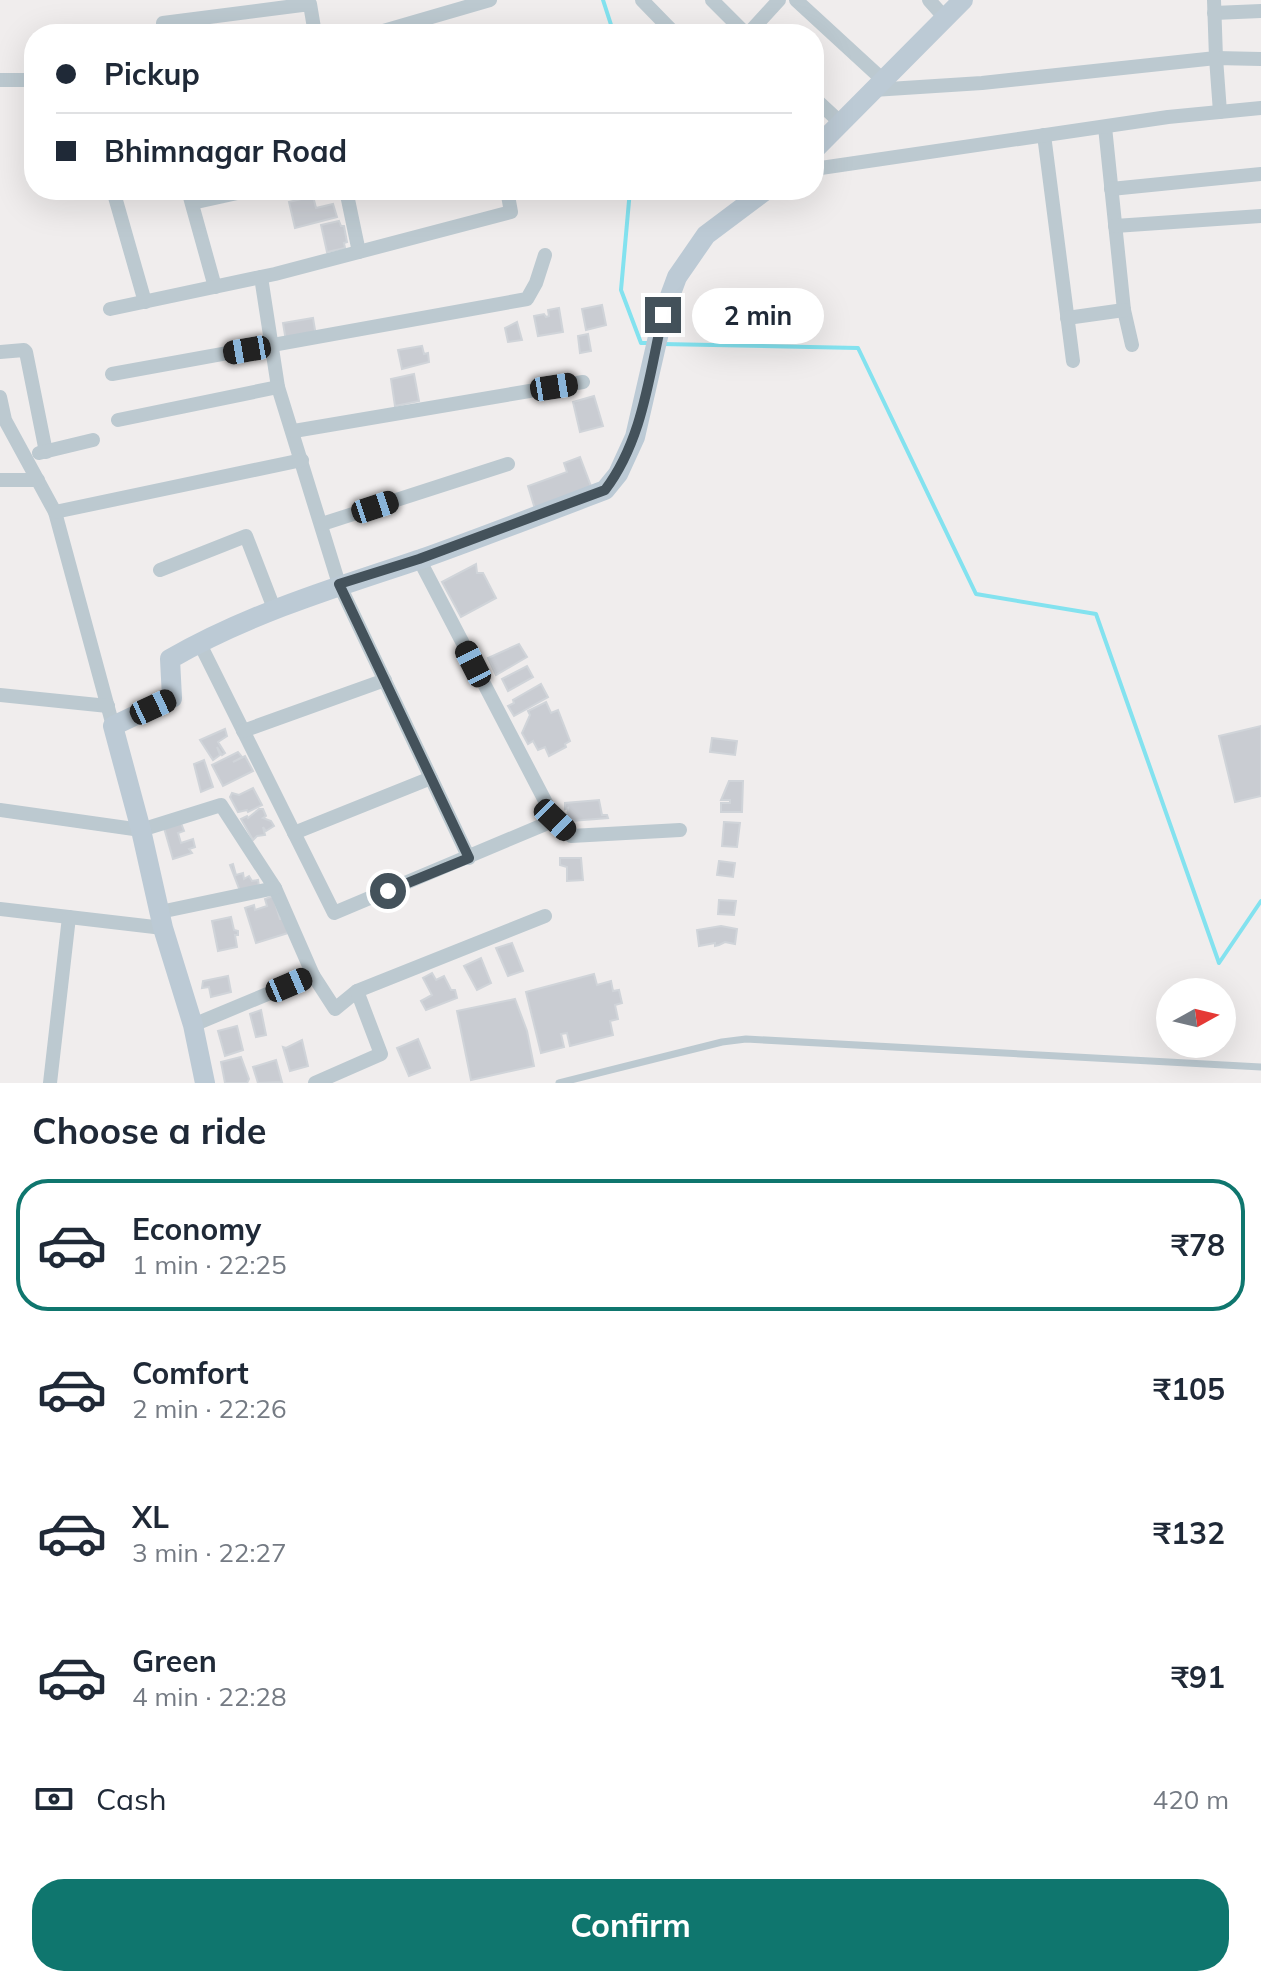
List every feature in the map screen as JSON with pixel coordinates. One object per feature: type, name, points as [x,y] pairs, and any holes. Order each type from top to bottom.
[{"type":"street","points":[[407,24],[490,0]]},
{"type":"street","points":[[642,0],[665,24]]},
{"type":"street","points":[[712,0],[737,24]]},
{"type":"street","points":[[756,24],[779,0]]},
{"type":"street","points":[[796,0],[819,24]]},
{"type":"street","points":[[929,0],[945,18]]},
{"type":"street","points":[[824,141],[963,0]]},
{"type":"street","points":[[163,23],[250,6],[310,4],[313,24]]},
{"type":"street","points":[[1220,112],[1214,7],[1261,11]]},
{"type":"street","points":[[824,29],[878,85],[982,83],[1216,58],[1261,59]]},
{"type":"street","points":[[0,80],[24,80]]},
{"type":"street","points":[[824,107],[842,124]]},
{"type":"street","points":[[824,168],[1044,135],[1261,108]]},
{"type":"street","points":[[1105,127],[1124,310],[1132,345]]},
{"type":"street","points":[[1044,135],[1073,361]]},
{"type":"street","points":[[1111,189],[1261,174]]},
{"type":"street","points":[[116,200],[145,302]]},
{"type":"street","points":[[191,200],[215,287]]},
{"type":"street","points":[[348,200],[359,252]]},
{"type":"street","points":[[110,309],[261,277],[511,212],[509,200]]},
{"type":"street","points":[[0,695],[111,716],[172,698],[170,659],[212,635],[339,584],[419,559],[605,490],[618,474],[635,437],[663,315],[677,277],[706,235],[745,200]]},
{"type":"street","points":[[1115,226],[1261,216]]},
{"type":"street","points":[[112,374],[527,299],[545,255]]},
{"type":"street","points":[[261,277],[274,345],[278,387],[339,584],[469,858]]},
{"type":"street","points":[[1067,318],[1124,310]]},
{"type":"street","points":[[0,352],[26,352],[46,452]]},
{"type":"street","points":[[294,431],[583,382]]},
{"type":"street","points":[[118,420],[278,387]]},
{"type":"street","points":[[0,397],[5,420],[55,512],[141,830],[162,920],[193,1025],[205,1083]]},
{"type":"street","points":[[25,457],[93,440]]},
{"type":"street","points":[[55,512],[302,460]]},
{"type":"street","points":[[322,524],[508,464]]},
{"type":"street","points":[[0,480],[38,480]]},
{"type":"street","points":[[160,570],[246,536],[275,611]]},
{"type":"street","points":[[419,559],[555,820],[571,836],[680,830]]},
{"type":"street","points":[[199,642],[334,913],[555,820]]},
{"type":"street","points":[[243,731],[385,680]]},
{"type":"street","points":[[294,833],[431,778]]},
{"type":"street","points":[[0,810],[141,830],[221,805],[275,888],[313,975],[335,1009],[357,991],[545,916]]},
{"type":"street","points":[[0,909],[69,917],[162,920],[275,888]]},
{"type":"street","points":[[50,1083],[69,917]]},
{"type":"street","points":[[193,1025],[313,975]]},
{"type":"street","points":[[315,1083],[381,1054],[357,991]]},
{"type":"lane","points":[[559,1083],[722,1042],[746,1039],[1261,1067]]},
{"type":"building","points":[[314,200],[316,208],[333,204],[337,217],[295,228],[289,202]]},
{"type":"building","points":[[339,221],[344,226],[345,248],[327,252],[321,225]]},
{"type":"building","points":[[602,305],[606,325],[586,330],[582,309]]},
{"type":"building","points":[[559,308],[563,332],[538,336],[534,316],[544,314],[546,317],[549,316],[548,310]]},
{"type":"building","points":[[313,318],[316,336],[286,341],[283,323]]},
{"type":"building","points":[[517,322],[522,340],[508,342],[505,328]]},
{"type":"building","points":[[588,334],[591,351],[580,353],[578,336]]},
{"type":"building","points":[[422,346],[424,354],[428,353],[429,362],[402,369],[398,350]]},
{"type":"building","points":[[414,374],[419,401],[395,406],[391,379]]},
{"type":"building","points":[[594,396],[603,426],[580,432],[573,402]]},
{"type":"building","points":[[580,457],[592,489],[535,509],[528,486],[567,472],[564,463]]},
{"type":"building","points":[[476,564],[477,573],[483,573],[496,598],[461,617],[442,582]]},
{"type":"building","points":[[519,644],[527,657],[496,675],[488,658]]},
{"type":"building","points":[[527,666],[533,677],[508,691],[502,679]]},
{"type":"building","points":[[541,684],[548,697],[514,716],[508,706],[514,703],[513,700]]},
{"type":"building","points":[[546,702],[551,713],[558,710],[570,741],[565,744],[566,747],[549,756],[545,747],[538,750],[533,741],[528,744],[522,733],[530,715],[528,711]]},
{"type":"building","points":[[1261,726],[1261,796],[1235,802],[1219,736]]},
{"type":"building","points":[[225,729],[227,736],[218,742],[225,753],[222,755],[217,747],[220,755],[213,760],[200,740]]},
{"type":"building","points":[[712,738],[737,741],[735,755],[710,752]]},
{"type":"building","points":[[238,752],[242,757],[233,762],[245,756],[253,771],[223,786],[212,765]]},
{"type":"building","points":[[204,760],[213,787],[201,792],[194,764]]},
{"type":"building","points":[[729,781],[743,781],[742,812],[721,812],[721,803],[730,803],[730,800],[721,800]]},
{"type":"building","points":[[253,788],[262,805],[248,812],[238,812],[230,797],[232,793],[239,795]]},
{"type":"building","points":[[599,800],[602,815],[608,818],[571,821],[567,818],[565,803]]},
{"type":"building","points":[[263,809],[266,816],[263,818],[274,826],[266,831],[263,827],[265,835],[253,840],[241,819],[248,818]]},
{"type":"building","points":[[724,822],[740,823],[737,847],[722,846]]},
{"type":"building","points":[[181,823],[184,831],[178,833],[181,843],[193,839],[195,847],[189,849],[192,853],[173,859],[164,828]]},
{"type":"building","points":[[560,858],[581,858],[583,880],[567,881],[567,867],[560,865]]},
{"type":"building","points":[[719,861],[735,863],[733,877],[717,875]]},
{"type":"building","points":[[233,864],[236,875],[243,873],[244,879],[249,876],[252,881],[258,880],[259,886],[240,891],[230,865]]},
{"type":"building","points":[[273,896],[280,919],[285,919],[288,933],[256,943],[245,908],[254,905],[255,910],[267,906],[265,899]]},
{"type":"building","points":[[719,900],[736,901],[734,915],[718,914]]},
{"type":"building","points":[[231,917],[234,930],[238,931],[235,935],[237,947],[218,951],[212,921]]},
{"type":"building","points":[[721,926],[737,929],[735,944],[725,942],[715,946],[715,943],[699,946],[697,930]]},
{"type":"building","points":[[512,943],[523,971],[508,976],[496,948]]},
{"type":"building","points":[[481,958],[491,983],[477,990],[464,966]]},
{"type":"building","points":[[432,973],[436,980],[444,976],[457,998],[426,1010],[421,1001],[432,995],[423,978]]},
{"type":"building","points":[[594,974],[597,985],[611,981],[613,991],[619,990],[622,1003],[615,1005],[618,1019],[610,1021],[613,1035],[570,1046],[567,1033],[561,1034],[564,1047],[541,1053],[526,992]]},
{"type":"building","points":[[228,976],[231,992],[211,997],[209,987],[202,988],[203,981]]},
{"type":"building","points":[[515,999],[527,1031],[534,1066],[471,1080],[457,1011]]},
{"type":"building","points":[[261,1010],[266,1035],[256,1037],[250,1014]]},
{"type":"building","points":[[237,1026],[243,1050],[225,1056],[218,1031]]},
{"type":"building","points":[[418,1039],[430,1068],[409,1076],[397,1048]]},
{"type":"building","points":[[302,1040],[308,1066],[290,1071],[283,1047]]},
{"type":"building","points":[[241,1057],[249,1079],[247,1083],[225,1083],[221,1062]]},
{"type":"building","points":[[276,1060],[282,1082],[258,1083],[253,1067]]},
{"type":"waterway","points":[[603,0],[611,24]]},
{"type":"waterway","points":[[629,200],[621,290],[641,343],[650,343]]},
{"type":"waterway","points":[[662,344],[858,348],[976,594],[1096,614],[1219,963],[1261,901]]},
{"type":"route","points":[[388,891],[469,858],[339,584],[419,559],[605,490],[618,474],[635,437],[663,315]]}]
